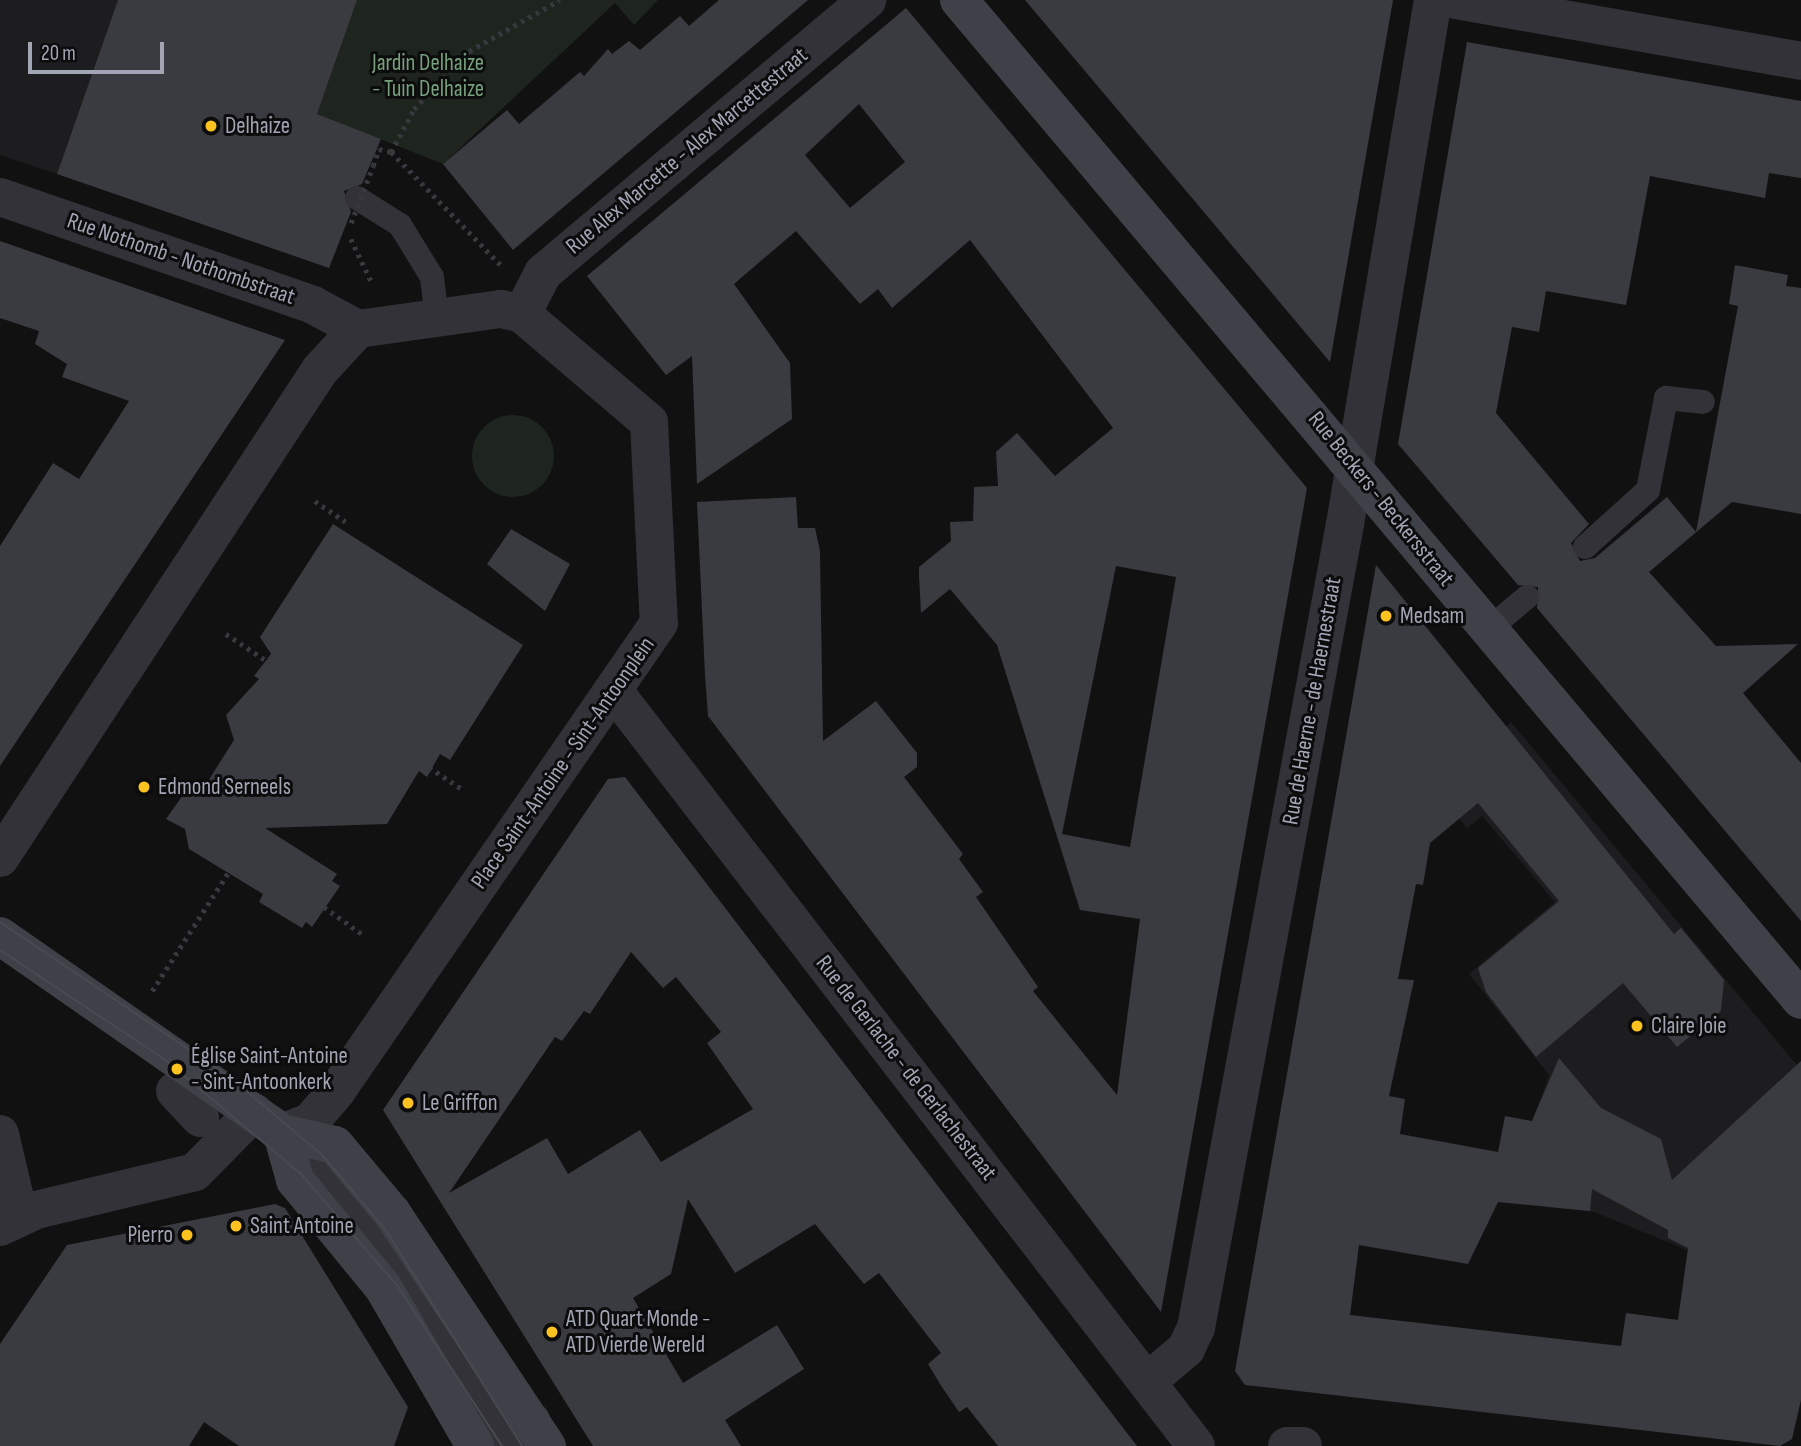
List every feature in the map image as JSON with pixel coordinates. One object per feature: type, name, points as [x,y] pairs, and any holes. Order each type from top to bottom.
[{"type":"street","name":"Rue Alex Marcette - Alex Marcettestraat","points":[[522,314],[543,273],[867,0]]},
{"type":"street","name":"Rue Beckers - Beckersstraat","points":[[959,0],[1353,464],[1801,1000]]},
{"type":"street","name":"Rue de Haerne - de Haernestraat","points":[[1148,1381],[1186,1349],[1196,1328],[1353,464],[1433,0]]},
{"type":"street","points":[[1456,0],[1801,61]]},
{"type":"street","name":"Rue Nothomb - Nothombstraat","points":[[0,197],[313,304],[358,329]]},
{"type":"street","points":[[0,858],[320,370],[358,329],[501,309],[522,314]]},
{"type":"street","name":"Place Saint-Antoine - Sint-Antoonplein","points":[[0,1134],[10,1221],[195,1172],[268,1123],[310,1122],[336,1092],[659,623],[649,422],[522,314]]},
{"type":"street","name":"Rue de Gerlache - de Gerlachestraat","points":[[614,691],[1196,1446]]},
{"type":"street","points":[[0,936],[268,1123],[335,1145],[392,1213],[511,1440]]},
{"type":"street","points":[[175,1091],[200,1118]]},
{"type":"street","points":[[268,1123],[295,1180],[511,1440]]},
{"type":"street","points":[[1287,1446],[1303,1446]]},
{"type":"lane","points":[[358,198],[400,225],[432,277],[437,319]]},
{"type":"lane","points":[[1585,547],[1648,490],[1666,398],[1703,402]]},
{"type":"lane","points":[[1489,629],[1527,597]]},
{"type":"path","points":[[391,152],[408,117],[469,51],[560,0]]},
{"type":"path","points":[[351,223],[379,149],[391,152],[508,275]]},
{"type":"path","points":[[352,240],[367,273]]},
{"type":"path","points":[[315,501],[346,522]]},
{"type":"path","points":[[226,634],[273,665]]},
{"type":"path","points":[[415,758],[462,789]]},
{"type":"path","points":[[148,997],[228,873]]},
{"type":"path","points":[[317,902],[362,934]]},
{"type":"shaded area","points":[[0,0],[118,0],[57,174],[0,155]]},
{"type":"shaded area","name":"Claire Joie","points":[[1511,722],[1801,1070],[1695,1253],[1594,1212],[1547,1207],[1521,1152],[1549,1075],[1469,974],[1555,902],[1482,816],[1467,828],[1432,787]]},
{"type":"green space","name":"Jardin Delhaize - Tuin Delhaize","points":[[357,0],[658,0],[634,25],[615,3],[443,164],[317,114]]},
{"type":"green space","points":[[513,415],[529,419],[542,427],[550,440],[554,456],[550,472],[542,485],[529,493],[513,497],[497,493],[484,485],[476,472],[472,456],[476,440],[484,427],[497,419]]},
{"type":"building","name":"Delhaize","points":[[118,0],[357,0],[317,114],[381,139],[362,184],[344,191],[351,212],[329,268],[57,174]]},
{"type":"building","points":[[719,0],[808,0],[513,250],[443,164],[507,110],[519,124],[580,72],[584,76],[608,49],[612,54],[629,41],[640,50],[680,16],[689,26]]},
{"type":"building","points":[[1025,0],[1393,0],[1330,362],[1187,192]]},
{"type":"building","points":[[906,8],[1307,488],[1161,1312],[708,716],[705,675],[697,502],[796,497],[798,528],[815,528],[820,551],[823,741],[876,701],[917,753],[917,767],[904,777],[963,854],[959,859],[983,892],[976,897],[1038,987],[1033,991],[1117,1095],[1140,919],[1080,910],[997,645],[950,589],[921,613],[919,576],[919,567],[951,541],[950,522],[973,521],[974,487],[998,486],[996,452],[1017,433],[1055,476],[1113,428],[970,240],[892,308],[878,289],[860,304],[796,231],[734,284],[790,363],[792,419],[697,484],[692,356],[666,375],[587,276]],"holes":[[[859,104],[905,162],[850,208],[805,155]],[[1116,566],[1176,577],[1130,847],[1062,834]]]},
{"type":"building","points":[[1467,42],[1801,101],[1801,178],[1769,173],[1765,198],[1650,176],[1626,305],[1546,291],[1539,332],[1512,327],[1496,413],[1589,524],[1571,543],[1580,561],[1595,558],[1667,497],[1696,532],[1738,306],[1729,304],[1735,265],[1788,275],[1786,286],[1801,288],[1801,514],[1732,502],[1649,572],[1716,646],[1798,644],[1743,693],[1801,763],[1801,921],[1537,608],[1538,587],[1518,585],[1398,444]]},
{"type":"building","points":[[0,241],[285,340],[0,766],[0,546],[53,463],[79,479],[129,401],[62,377],[67,364],[35,344],[39,331],[0,318]]},
{"type":"building","points":[[333,524],[523,645],[450,760],[440,754],[427,777],[419,771],[387,824],[265,828],[337,874],[332,881],[340,886],[312,927],[306,922],[302,928],[259,902],[263,894],[189,849],[185,829],[166,819],[190,785],[203,789],[234,740],[226,715],[259,679],[254,676],[271,654],[260,637]]},
{"type":"building","points":[[511,529],[570,564],[545,611],[487,564]]},
{"type":"building","points":[[1376,565],[1674,934],[1681,928],[1724,980],[1721,1011],[1677,1047],[1623,983],[1536,1057],[1486,992],[1478,968],[1559,901],[1478,803],[1430,843],[1423,885],[1416,884],[1398,979],[1414,980],[1389,1096],[1405,1099],[1400,1134],[1498,1152],[1505,1116],[1532,1121],[1559,1058],[1601,1108],[1661,1139],[1672,1180],[1801,1061],[1801,1400],[1792,1439],[1780,1446],[1245,1385],[1235,1371]],"holes":[[[1592,1189],[1668,1230],[1668,1238],[1688,1248],[1678,1320],[1626,1313],[1621,1346],[1350,1315],[1359,1245],[1468,1264],[1498,1202],[1590,1211]]]},
{"type":"building","points":[[625,777],[1137,1446],[998,1446],[967,1407],[959,1412],[928,1364],[941,1353],[879,1273],[864,1284],[815,1224],[735,1273],[688,1199],[671,1274],[633,1298],[683,1383],[777,1325],[804,1369],[725,1420],[741,1446],[593,1446],[383,1110],[608,779]],"holes":[[[631,952],[663,988],[676,977],[721,1032],[707,1043],[753,1109],[661,1162],[640,1130],[568,1174],[547,1138],[449,1193],[555,1037],[562,1041],[584,1011],[590,1014]]]},
{"type":"building","points":[[275,1204],[285,1208],[408,1407],[394,1446],[239,1446],[204,1422],[189,1446],[0,1446],[0,1344],[67,1245]]},
{"type":"tram line","points":[[0,922],[230,1077],[323,1156],[385,1229],[522,1446]]},
{"type":"tram line","points":[[0,950],[164,1059],[301,1174],[399,1288],[502,1446]]},
{"type":"place","name":"Delhaize","points":[[211,126]]},
{"type":"place","name":"Medsam","points":[[1386,616]]},
{"type":"place","name":"Edmond Serneels","points":[[144,787]]},
{"type":"place","name":"Claire Joie","points":[[1637,1026]]},
{"type":"place","name":"Église Saint-Antoine - Sint-Antoonkerk","points":[[177,1069]]},
{"type":"place","name":"Le Griffon","points":[[408,1103]]},
{"type":"place","name":"Saint Antoine","points":[[236,1226]]},
{"type":"place","name":"Pierro","points":[[187,1235]]},
{"type":"place","name":"ATD Quart Monde - ATD Vierde Wereld","points":[[552,1332]]}]
